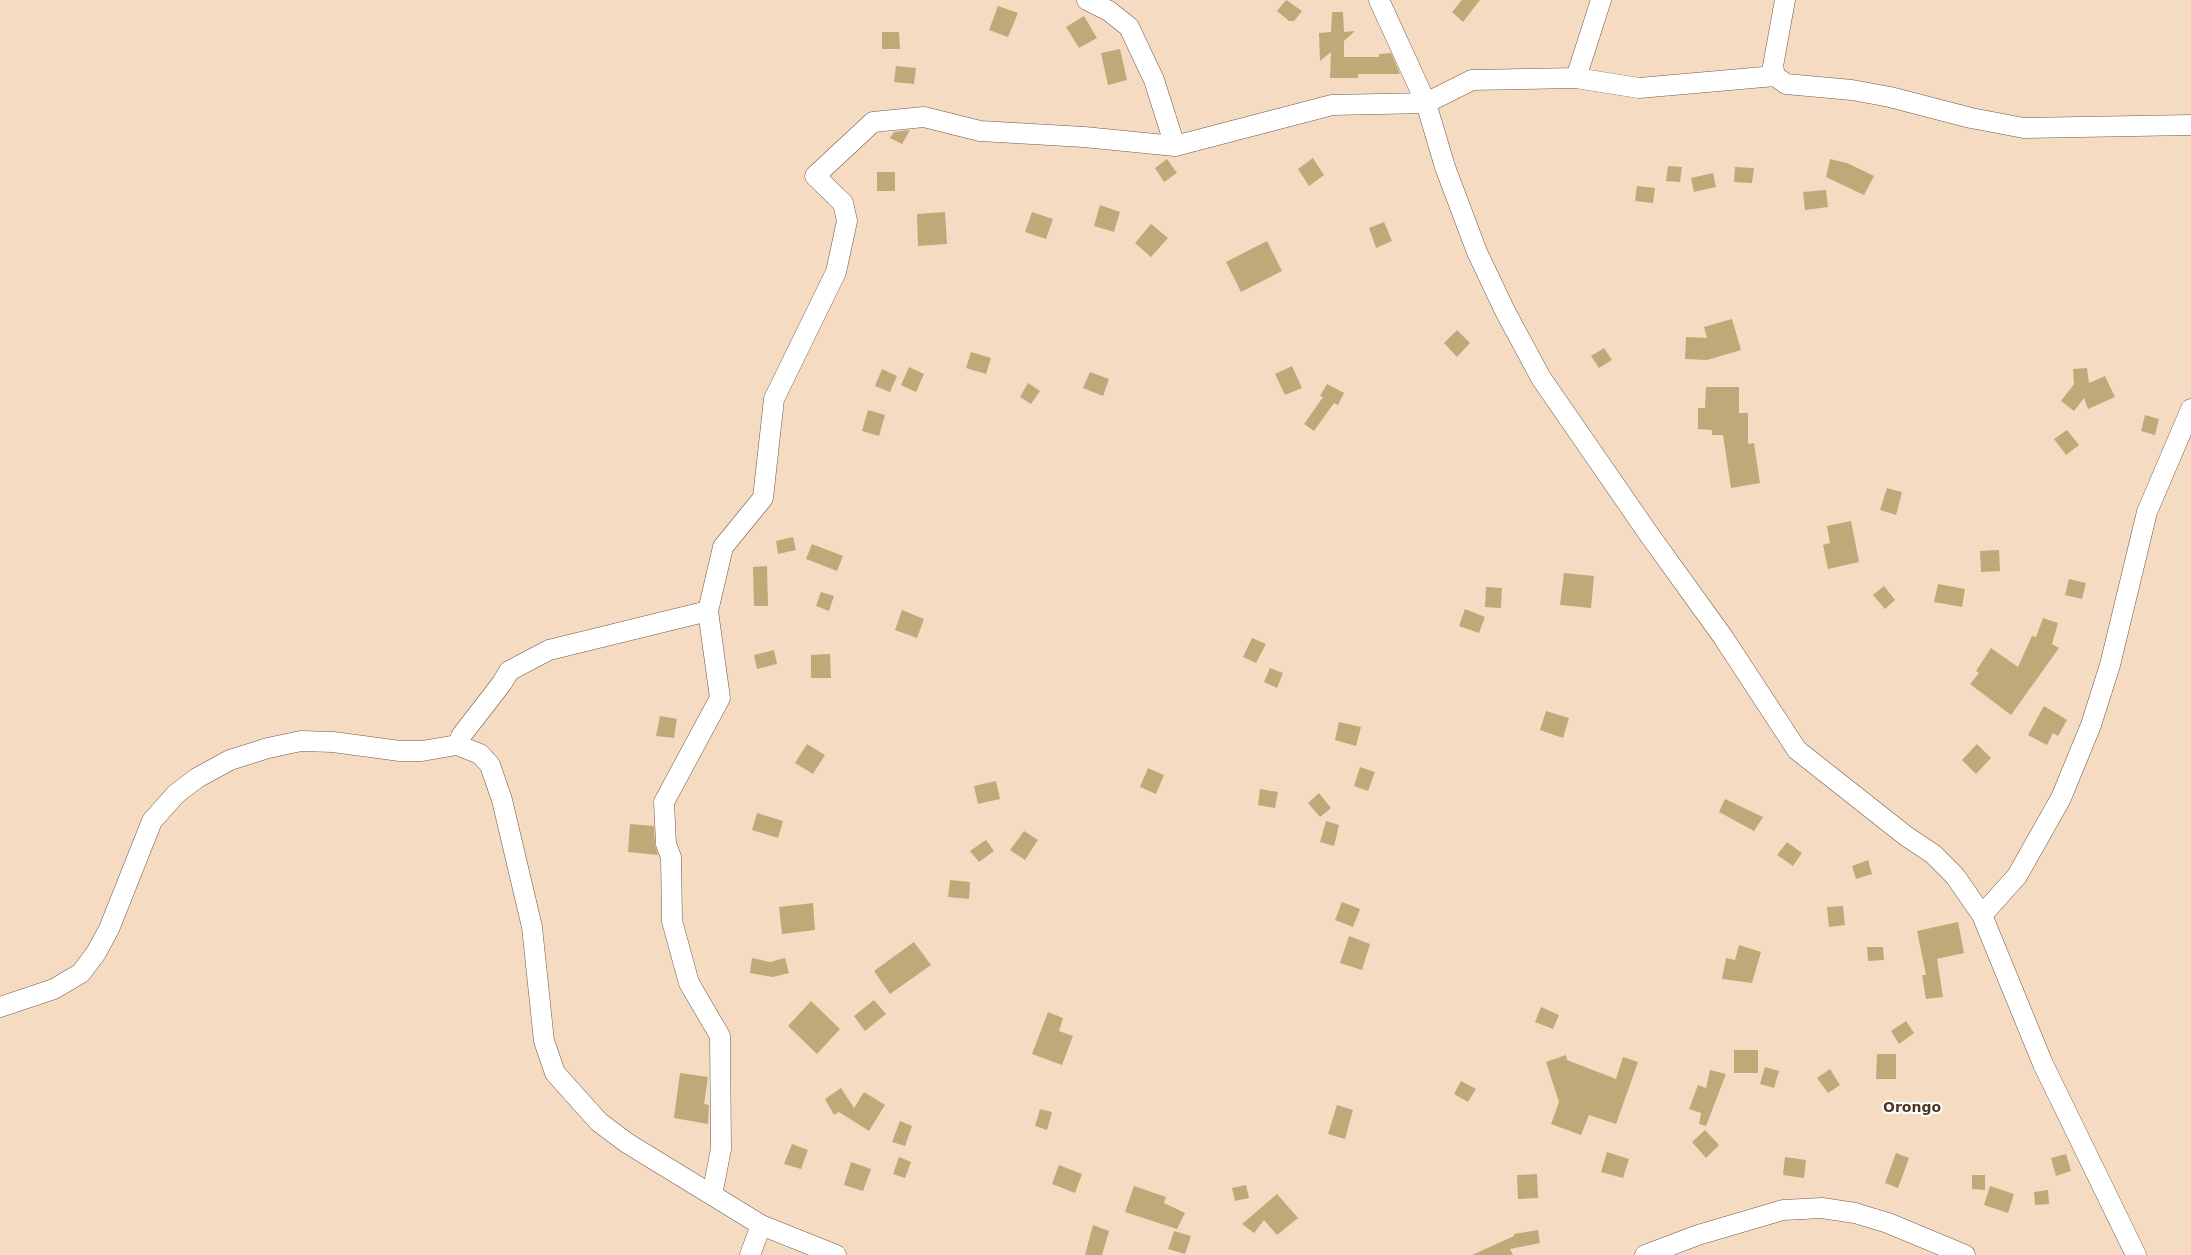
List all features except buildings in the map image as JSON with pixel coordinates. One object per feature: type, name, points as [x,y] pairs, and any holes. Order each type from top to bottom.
[{"type":"street","points":[[1087,0],[1109,11],[1128,27],[1154,80],[1175,146]]},
{"type":"street","points":[[1379,0],[1426,103],[1445,167],[1477,252],[1505,311],[1540,378],[1648,533],[1723,637],[1797,750],[1906,836],[1934,854],[1955,876],[1982,915],[2043,1064],[2136,1255]]},
{"type":"street","points":[[1576,78],[1601,0]]},
{"type":"street","points":[[1775,76],[1773,66],[1785,0]]},
{"type":"street","points":[[712,1195],[721,1149],[720,1036],[689,983],[672,920],[671,857],[666,844],[664,802],[720,698],[708,611],[723,547],[763,498],[774,399],[836,272],[847,220],[843,203],[815,176],[873,122],[924,117],[980,131],[1084,137],[1175,146],[1332,104],[1426,103],[1472,80],[1576,78],[1639,88],[1775,76],[1786,84],[1852,90],[1890,97],[1971,118],[2024,128],[2191,125]]},
{"type":"street","points":[[1982,915],[2017,876],[2064,790],[2091,725],[2110,665],[2147,512],[2191,409]]},
{"type":"street","points":[[461,736],[502,683],[509,671],[549,650],[708,611]]},
{"type":"street","points":[[0,1007],[54,989],[81,972],[96,953],[109,928],[152,822],[176,794],[197,778],[230,760],[268,748],[301,741],[333,742],[400,751],[422,750],[457,745],[480,754],[490,765],[502,800],[532,927],[544,1041],[555,1073],[575,1098],[599,1122],[627,1143],[761,1224],[836,1255]]},
{"type":"street","points":[[1645,1255],[1678,1249],[1783,1210],[1822,1208],[1856,1213],[1888,1223],[1965,1255]]},
{"type":"street","points":[[750,1255],[761,1224]]},
{"type":"district","name":"Orongo","points":[[1912,1108]]}]
